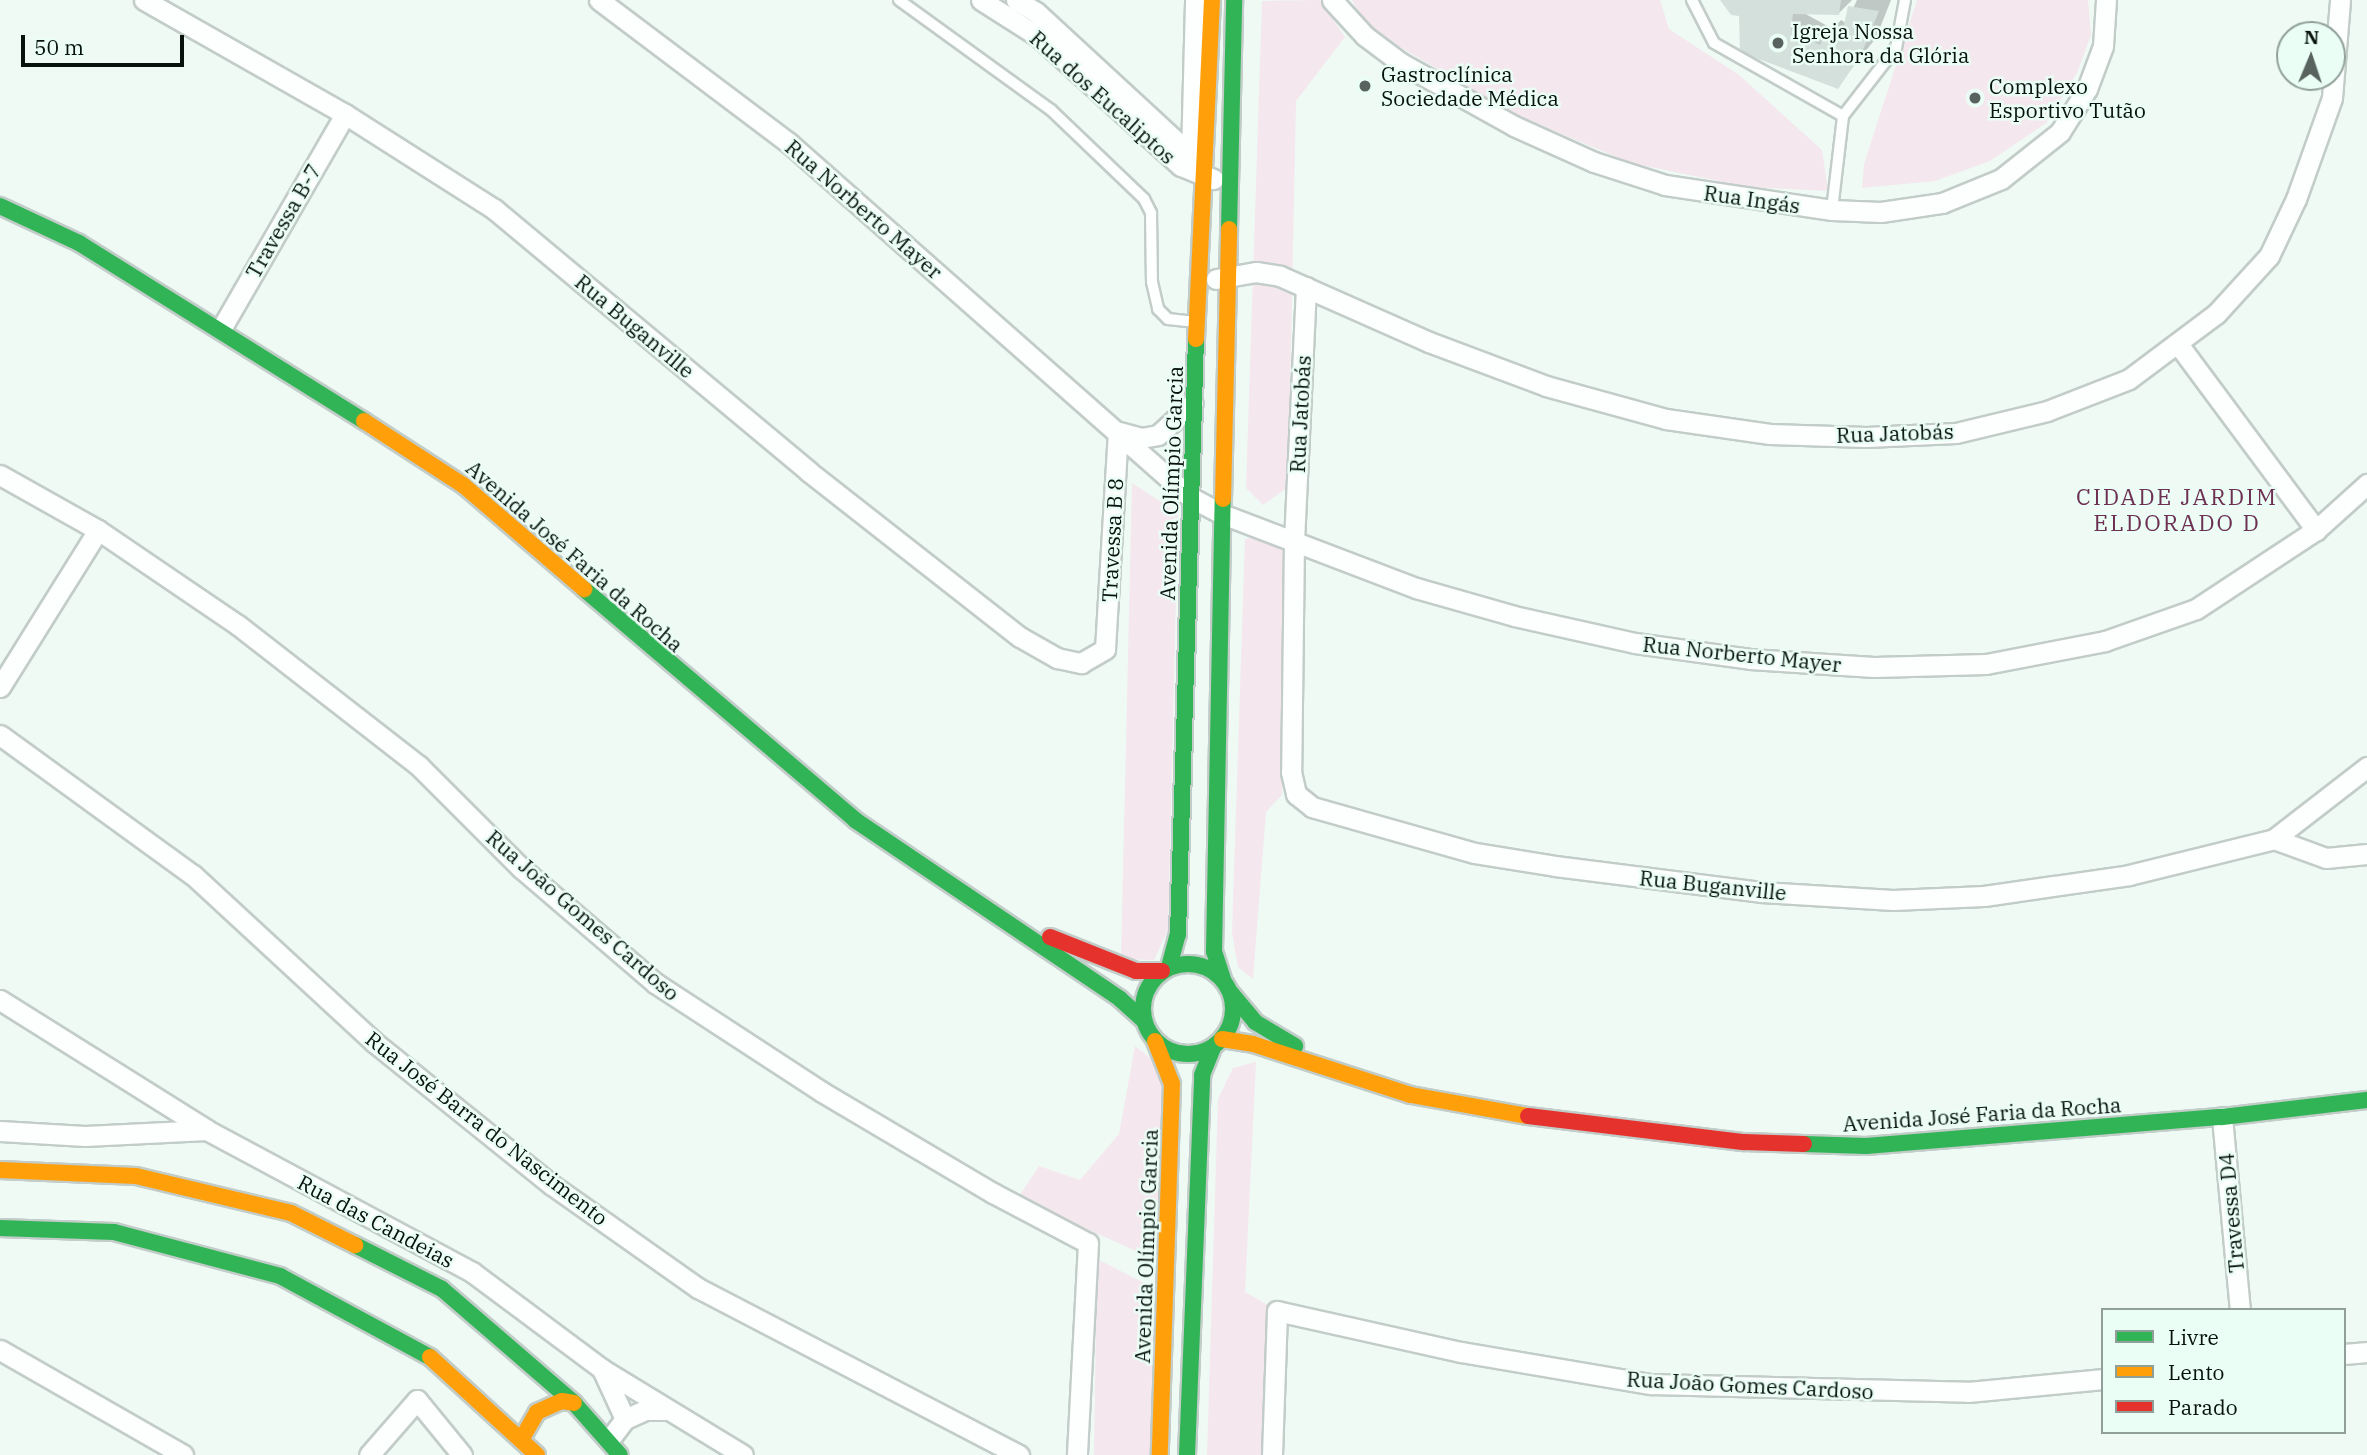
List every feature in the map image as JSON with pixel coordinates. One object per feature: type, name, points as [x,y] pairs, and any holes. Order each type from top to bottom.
[{"type":"street","name":"Rua Buganville","points":[[144,0],[345,114],[494,209],[808,471],[1020,637],[1057,658],[1081,663],[1105,649]]},
{"type":"street","name":"Rua dos Eucaliptos","points":[[981,0],[1039,37],[1181,166],[1204,178],[1231,181]]},
{"type":"street","points":[[1016,0],[1036,12],[1191,155],[1195,0]]},
{"type":"street","name":"Avenida Olímpio Garcia","points":[[1166,969],[1178,934],[1193,403],[1212,0]]},
{"type":"street","points":[[1187,1455],[1202,1075],[1218,1042],[1231,1025],[1227,986],[1214,951],[1234,0]]},
{"type":"street","name":"Rua Ingás","points":[[1332,0],[1365,36],[1401,64],[1514,126],[1594,162],[1665,185],[1832,210],[1881,212],[1942,203],[2001,179],[2060,132],[2087,89],[2103,46],[2106,0]]},
{"type":"street","name":"Rua Jatobás","points":[[1200,285],[1228,275],[1280,276],[1429,342],[1546,386],[1666,419],[1770,434],[1866,437],[1956,433],[2047,411],[2129,379],[2216,314],[2269,256],[2296,199],[2332,99],[2340,0]]},
{"type":"street","name":"Rua Norberto Mayer","points":[[603,2],[789,144],[1190,497],[1222,514],[1294,541],[1429,591],[1514,617],[1635,643],[1750,659],[1874,667],[1986,664],[2105,641],[2196,610],[2316,530],[2367,484]]},
{"type":"street","name":"Travessa B-7","points":[[221,329],[345,114]]},
{"type":"street","name":"Avenida José Faria da Rocha","points":[[0,206],[79,243],[221,329],[463,485],[855,820],[1133,1009],[1143,1020]]},
{"type":"street","name":"Rua Jatobás","points":[[1294,541],[1306,287]]},
{"type":"street","points":[[2178,344],[2316,530]]},
{"type":"street","points":[[1118,432],[1142,438],[1158,435],[1193,403]]},
{"type":"street","name":"Travessa B 8","points":[[1105,649],[1118,432]]},
{"type":"street","name":"Rua João Gomes Cardoso","points":[[0,475],[98,530],[238,625],[418,766],[521,868],[655,983],[822,1093],[993,1193],[1088,1243],[1077,1455]]},
{"type":"street","points":[[0,687],[98,530]]},
{"type":"street","name":"Rua Buganville","points":[[1294,541],[1291,772],[1296,794],[1312,807],[1475,853],[1555,866],[1762,892],[1893,900],[1984,896],[2129,875],[2274,839],[2367,767]]},
{"type":"street","name":"Rua José Barra do Nascimento","points":[[0,735],[192,875],[374,1042],[586,1209],[698,1288],[1019,1455]]},
{"type":"street","points":[[2274,839],[2326,858],[2367,854]]},
{"type":"street","name":"Avenida José Faria da Rocha","points":[[989,911],[1122,966],[1166,969]]},
{"type":"street","points":[[1218,1042],[1184,1054],[1155,1041],[1143,1020],[1145,993],[1166,969],[1198,964],[1227,986]]},
{"type":"street","name":"Avenida José Faria da Rocha","points":[[1227,986],[1255,1022],[1353,1077]]},
{"type":"street","name":"Rua das Candeias","points":[[0,1000],[207,1130],[472,1272],[602,1368],[665,1410],[743,1455]]},
{"type":"street","name":"Avenida Olímpio Garcia","points":[[1155,1041],[1172,1084],[1160,1455]]},
{"type":"street","name":"Avenida José Faria da Rocha","points":[[1218,1042],[1490,1112],[1744,1142],[1866,1146],[2222,1117],[2367,1100]]},
{"type":"street","name":"Travessa D4","points":[[2222,1117],[2240,1308]]},
{"type":"street","points":[[0,1131],[85,1136],[207,1130]]},
{"type":"street","points":[[0,1170],[136,1176],[291,1213],[442,1289],[574,1403],[615,1448],[625,1419],[602,1368]]},
{"type":"street","points":[[0,1228],[114,1232],[279,1276],[431,1358],[537,1455]]},
{"type":"street","name":"Rua João Gomes Cardoso","points":[[1272,1455],[1277,1311],[1461,1352],[1651,1384],[1968,1392],[2101,1379]]},
{"type":"street","points":[[0,1350],[183,1455]]},
{"type":"street","points":[[2346,1354],[2367,1352]]},
{"type":"street","points":[[369,1455],[417,1401],[462,1455]]},
{"type":"street","points":[[521,1440],[537,1412],[562,1401],[574,1403]]},
{"type":"street","points":[[625,1419],[645,1410],[665,1410]]},
{"type":"lane","points":[[899,0],[1051,110],[1144,199],[1151,213],[1152,282],[1158,309],[1168,319],[1198,322]]},
{"type":"lane","points":[[1692,0],[1714,43],[1843,116]]},
{"type":"lane","points":[[1832,210],[1843,116],[1896,48],[1905,0]]},
{"type":"shaded area","points":[[1320,0],[1345,37],[1296,101],[1288,487],[1263,505],[1246,488],[1262,1]]},
{"type":"shaded area","points":[[1352,0],[1660,0],[1669,29],[1739,75],[1822,150],[1828,191],[1748,187],[1631,163],[1516,115],[1366,27]]},
{"type":"shaded area","name":"Complexo Esportivo Tutão","points":[[1917,0],[2088,0],[2091,35],[2077,73],[2046,123],[1990,161],[1935,181],[1862,188],[1864,164]]},
{"type":"shaded area","points":[[1132,483],[1178,513],[1168,930],[1154,960],[1121,959]]},
{"type":"shaded area","points":[[1265,535],[1287,548],[1282,795],[1266,812],[1253,979],[1238,967],[1232,932],[1245,539]]},
{"type":"shaded area","points":[[1135,1046],[1150,1058],[1163,1087],[1156,1242],[1136,1251],[1018,1198],[1039,1166],[1080,1180],[1119,1134]]},
{"type":"shaded area","points":[[1256,1062],[1245,1292],[1268,1305],[1265,1455],[1207,1455],[1218,1099],[1233,1068]]},
{"type":"shaded area","points":[[1097,1259],[1154,1288],[1150,1455],[1094,1455]]},
{"type":"building","name":"Igreja Nossa Senhora da Glória","points":[[1720,0],[1841,0],[1839,15],[1793,14],[1791,29],[1820,45],[1824,34],[1842,42],[1848,28],[1844,25],[1848,6],[1879,11],[1861,55],[1838,89],[1740,52],[1739,16],[1731,15]]},
{"type":"traffic: fast","points":[[1229,229],[1234,0]]},
{"type":"traffic: fast","points":[[0,206],[79,243],[364,421]]},
{"type":"traffic: fast","points":[[1169,967],[1178,934],[1196,339]]},
{"type":"traffic: fast","points":[[1223,499],[1214,951],[1223,979]]},
{"type":"traffic: fast","points":[[584,589],[855,820],[1120,999],[1143,1020]]},
{"type":"traffic: fast","points":[[1188,964],[1205,967],[1220,977],[1230,992],[1233,1009],[1230,1026],[1220,1041],[1205,1051],[1188,1054],[1171,1051],[1156,1041],[1146,1026],[1143,1009],[1146,992],[1156,977],[1171,967],[1188,964]]},
{"type":"traffic: fast","points":[[1231,993],[1255,1022],[1295,1046]]},
{"type":"traffic: fast","points":[[1187,1455],[1202,1075],[1214,1046]]},
{"type":"traffic: fast","points":[[1804,1144],[1866,1146],[2222,1117],[2367,1100]]},
{"type":"traffic: fast","points":[[0,1228],[114,1232],[280,1276],[430,1357]]},
{"type":"traffic: fast","points":[[355,1245],[442,1289],[574,1403],[620,1455]]},
{"type":"traffic: slow","points":[[1196,339],[1212,0]]},
{"type":"traffic: slow","points":[[1223,499],[1229,229]]},
{"type":"traffic: slow","points":[[364,421],[463,485],[584,589]]},
{"type":"traffic: slow","points":[[1222,1039],[1253,1044],[1411,1095],[1528,1116]]},
{"type":"traffic: slow","points":[[1155,1041],[1172,1084],[1160,1455]]},
{"type":"traffic: slow","points":[[0,1170],[136,1176],[291,1213],[355,1245]]},
{"type":"traffic: slow","points":[[430,1357],[537,1455]]},
{"type":"traffic: slow","points":[[521,1440],[537,1412],[562,1401],[574,1403]]},
{"type":"traffic: jam","points":[[1050,937],[1136,971],[1162,971]]},
{"type":"traffic: jam","points":[[1528,1116],[1744,1142],[1804,1144]]},
{"type":"place","name":"Igreja Nossa Senhora da Glória","points":[[1778,43]]},
{"type":"place","name":"Gastroclínica Sociedade Médica","points":[[1365,86]]},
{"type":"place","name":"Complexo Esportivo Tutão","points":[[1975,98]]},
{"type":"district","name":"CIDADE JARDIM ELDORADO D","points":[[2177,509]]}]
